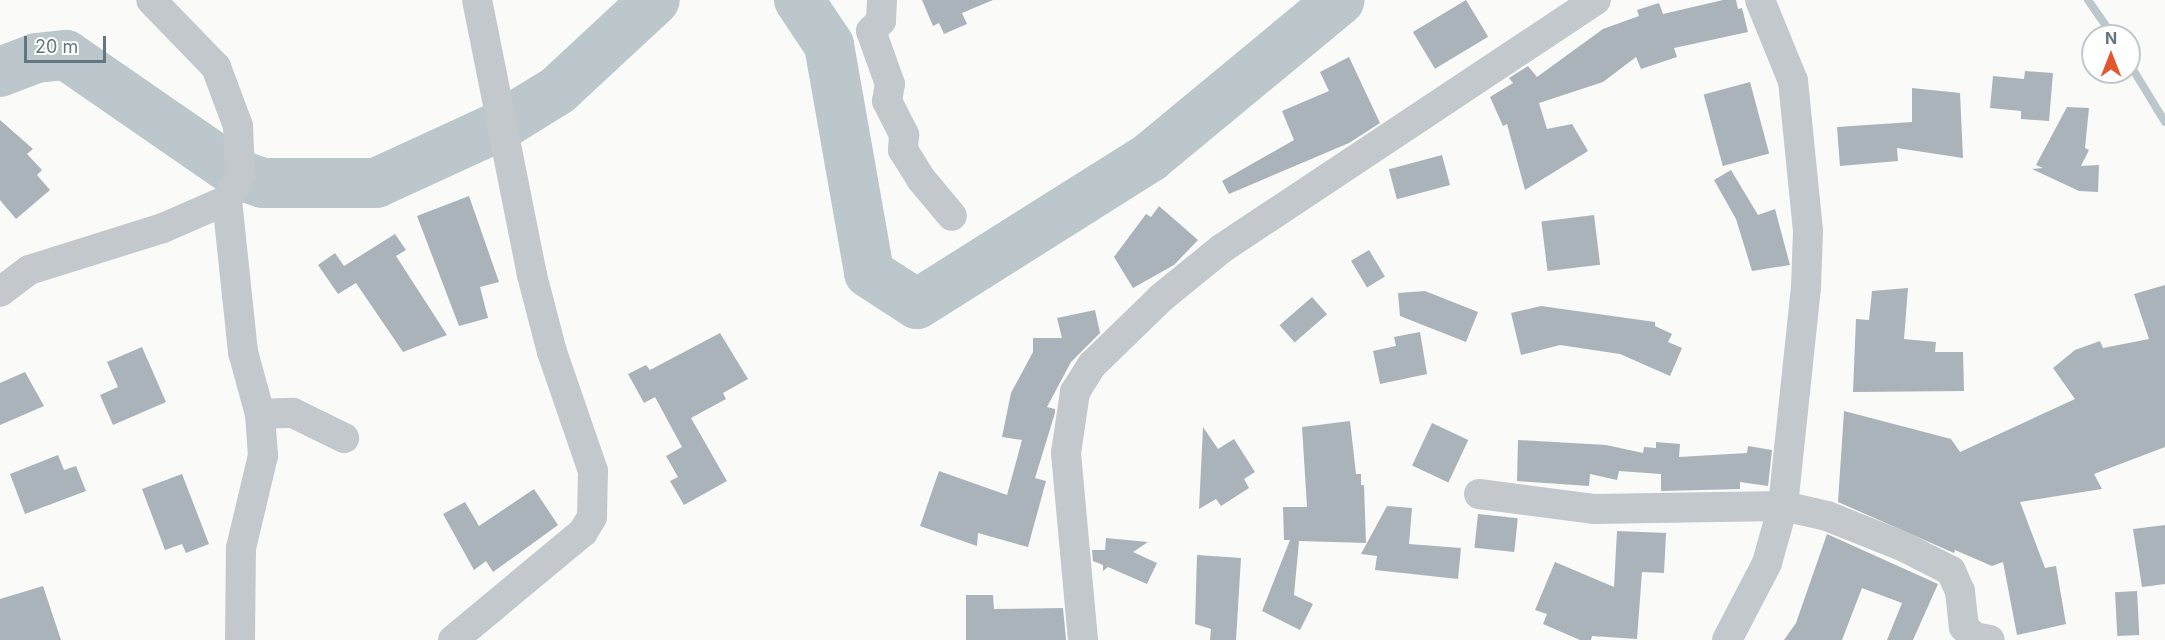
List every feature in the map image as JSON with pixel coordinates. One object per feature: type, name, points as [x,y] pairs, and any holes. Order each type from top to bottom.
[{"type":"street","points":[[0,292],[29,270],[163,228],[226,200],[240,176],[242,157],[238,126],[228,93],[203,52],[151,0]]},
{"type":"street","points":[[453,640],[574,540],[592,517],[593,471],[552,352],[532,275],[477,0]]},
{"type":"street","points":[[882,0],[881,21],[870,31],[890,84],[887,101],[904,135],[903,150],[921,179],[952,216]]},
{"type":"street","points":[[1083,640],[1066,453],[1075,392],[1092,365],[1162,297],[1221,249],[1596,0]]},
{"type":"street","points":[[1727,640],[1767,563],[1783,506],[1799,363],[1808,231],[1792,81],[1761,0]]},
{"type":"street","points":[[226,200],[243,352],[260,414],[263,456],[242,548],[240,640]]},
{"type":"street","points":[[260,414],[293,413],[344,438]]},
{"type":"street","points":[[1479,494],[1612,509],[1783,506],[1827,516],[1936,561],[1951,571],[1958,584],[1964,627],[1974,637],[1990,640]]},
{"type":"building","points":[[922,0],[993,0],[962,13],[967,24],[944,34],[939,23],[933,26]]},
{"type":"building","points":[[1466,0],[1488,37],[1435,69],[1413,32]]},
{"type":"building","points":[[1723,0],[1736,0],[1738,9],[1742,8],[1748,32],[1674,48],[1677,57],[1641,69],[1636,57],[1603,82],[1539,103],[1547,129],[1572,124],[1588,151],[1525,190],[1507,124],[1503,126],[1490,97],[1513,83],[1509,78],[1528,66],[1537,77],[1603,29],[1639,16],[1637,10],[1659,3],[1663,14]]},
{"type":"building","points":[[1349,57],[1380,123],[1349,143],[1229,194],[1222,181],[1294,140],[1282,111],[1329,91],[1320,72]]},
{"type":"building","points":[[2025,71],[2053,73],[2049,121],[2021,119],[2021,111],[1990,108],[1993,76],[2024,79]]},
{"type":"building","points":[[1750,82],[1769,153],[1723,166],[1704,94]]},
{"type":"building","points":[[1912,88],[1960,93],[1963,158],[1897,148],[1898,161],[1840,166],[1837,127],[1912,122]]},
{"type":"building","points":[[2067,107],[2089,108],[2085,148],[2089,150],[2081,166],[2099,165],[2098,192],[2079,191],[2032,169],[2043,168],[2036,165]]},
{"type":"building","points":[[0,120],[33,149],[27,154],[42,170],[37,175],[50,190],[16,219],[0,200]]},
{"type":"building","points":[[1442,155],[1450,185],[1397,199],[1389,169]]},
{"type":"building","points":[[1731,170],[1758,215],[1775,209],[1790,265],[1752,271],[1736,219],[1714,180]]},
{"type":"building","points":[[469,196],[499,282],[480,287],[488,318],[459,326],[417,216]]},
{"type":"building","points":[[1159,206],[1198,240],[1174,265],[1133,288],[1114,257],[1146,214],[1151,217]]},
{"type":"building","points":[[1594,215],[1600,265],[1547,271],[1541,221]]},
{"type":"building","points":[[395,234],[406,250],[396,256],[447,335],[403,352],[356,283],[338,294],[318,265],[335,253],[344,266]]},
{"type":"building","points":[[1369,250],[1385,277],[1367,287],[1351,261]]},
{"type":"building","points":[[2165,285],[2165,447],[2094,474],[2102,489],[2020,502],[2045,568],[2056,566],[2066,624],[2017,635],[2003,562],[1992,566],[1955,550],[1954,553],[1838,502],[1844,411],[1951,439],[1960,452],[2075,399],[2053,368],[2075,350],[2100,341],[2103,348],[2149,339],[2134,294]]},
{"type":"building","points":[[1908,288],[1904,339],[1936,342],[1935,352],[1963,352],[1964,391],[1853,392],[1856,319],[1869,320],[1872,291]]},
{"type":"building","points":[[1425,291],[1478,312],[1466,342],[1400,316],[1398,293]]},
{"type":"building","points":[[1312,297],[1327,314],[1295,343],[1280,325]]},
{"type":"building","points":[[1541,306],[1655,322],[1655,326],[1672,334],[1668,342],[1682,348],[1670,376],[1620,354],[1560,345],[1521,355],[1511,313]]},
{"type":"building","points":[[1095,310],[1100,333],[1071,362],[1047,407],[1055,409],[1055,413],[1035,478],[1046,481],[1028,547],[978,533],[977,546],[920,526],[939,471],[1007,495],[1022,440],[1002,437],[1011,393],[1033,352],[1033,338],[1062,338],[1057,318]]},
{"type":"building","points":[[1420,332],[1427,374],[1380,384],[1373,351],[1396,346],[1394,337]]},
{"type":"building","points":[[720,333],[748,379],[723,393],[726,399],[691,418],[727,481],[684,505],[670,481],[678,477],[666,456],[682,447],[655,397],[644,403],[628,374],[646,365],[650,370]]},
{"type":"building","points":[[142,347],[166,402],[113,425],[100,395],[118,387],[107,362]]},
{"type":"building","points":[[25,372],[44,406],[0,425],[0,383]]},
{"type":"building","points":[[1350,421],[1356,474],[1361,474],[1361,485],[1364,485],[1366,543],[1299,541],[1294,595],[1313,604],[1300,630],[1262,611],[1290,540],[1284,540],[1283,507],[1307,507],[1302,427]]},
{"type":"building","points":[[1432,423],[1468,440],[1448,483],[1412,466]]},
{"type":"building","points":[[1203,427],[1218,449],[1234,439],[1255,472],[1244,479],[1249,488],[1221,506],[1216,499],[1199,509]]},
{"type":"building","points":[[1518,440],[1606,445],[1643,453],[1644,447],[1656,448],[1656,442],[1680,444],[1679,457],[1747,453],[1748,446],[1772,450],[1768,486],[1740,482],[1740,489],[1661,491],[1661,474],[1619,471],[1617,480],[1590,474],[1589,486],[1517,481]]},
{"type":"building","points":[[58,455],[64,470],[76,466],[86,491],[25,514],[10,474]]},
{"type":"building","points":[[182,474],[209,544],[186,553],[182,544],[165,550],[142,489]]},
{"type":"building","points":[[534,489],[558,525],[493,572],[486,561],[474,570],[443,514],[465,502],[479,526]]},
{"type":"building","points":[[1387,506],[1412,508],[1409,544],[1461,548],[1458,579],[1375,570],[1377,556],[1361,554]]},
{"type":"building","points":[[1478,514],[1518,518],[1514,552],[1474,548]]},
{"type":"building","points":[[2165,525],[2165,584],[2142,587],[2133,529]]},
{"type":"building","points":[[1617,531],[1666,533],[1664,573],[1642,572],[1637,639],[1592,636],[1591,640],[1580,640],[1543,624],[1547,614],[1535,610],[1555,562],[1614,587]]},
{"type":"building","points":[[1827,534],[1938,584],[1913,640],[1887,640],[1902,603],[1862,588],[1842,640],[1784,640],[1796,623]]},
{"type":"building","points":[[1106,538],[1148,542],[1133,552],[1157,563],[1147,584],[1108,567],[1103,571],[1103,565],[1093,561],[1092,550],[1105,550]]},
{"type":"building","points":[[1197,555],[1241,558],[1236,640],[1210,640],[1211,629],[1195,624]]},
{"type":"building","points":[[43,586],[61,640],[0,640],[0,599]]},
{"type":"building","points":[[2137,591],[2139,635],[2117,636],[2115,592]]},
{"type":"building","points":[[966,595],[993,595],[994,609],[1063,608],[1066,640],[966,640]]},
{"type":"waterway","points":[[0,72],[36,58],[66,55],[240,175],[263,183],[376,183],[500,126],[558,90],[655,0]]},
{"type":"waterway","points":[[799,0],[829,45],[869,273],[917,304],[1150,157],[1340,0]]},
{"type":"waterway","points":[[2088,0],[2105,24]]},
{"type":"waterway","points":[[2141,83],[2165,122]]}]
